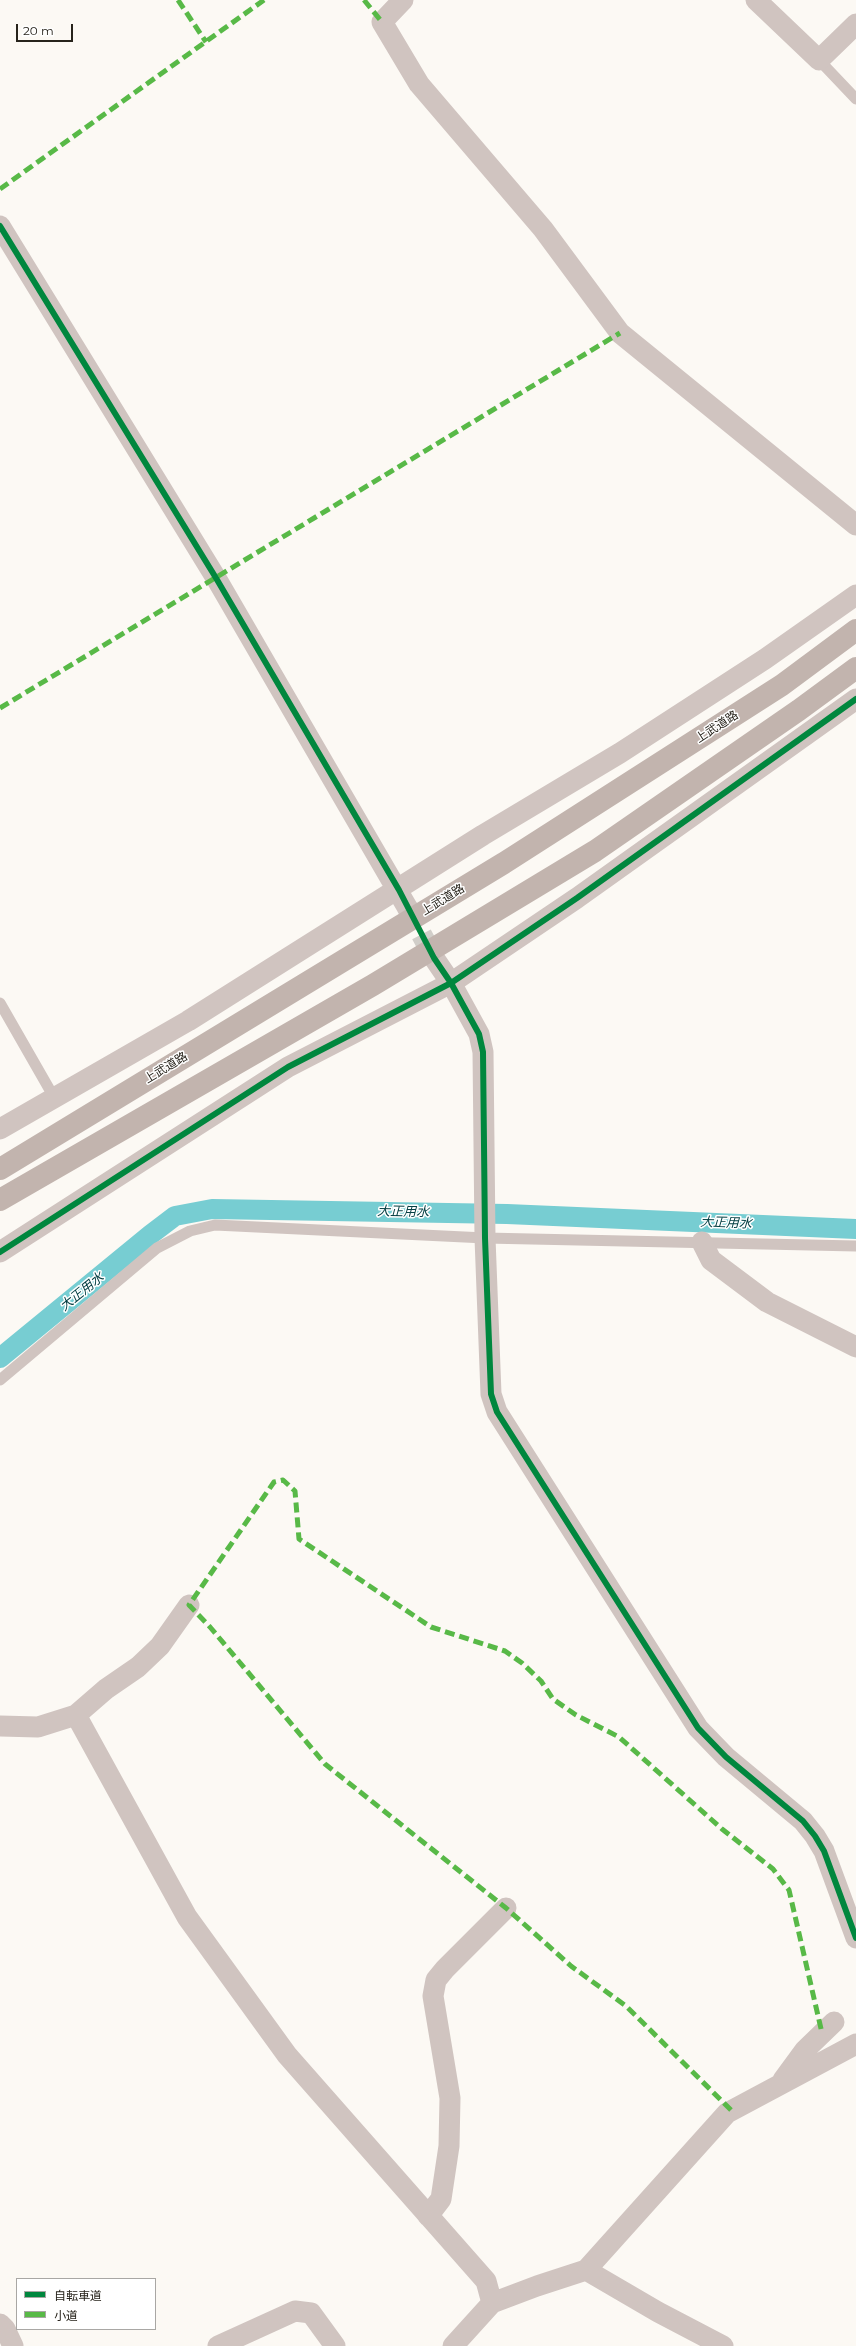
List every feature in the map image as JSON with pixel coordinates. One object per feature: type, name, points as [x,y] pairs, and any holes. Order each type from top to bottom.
[{"type":"highway","name":"上武道路","points":[[0,1169],[504,863],[782,685],[856,630]]},
{"type":"highway","points":[[0,1200],[373,985],[596,851],[799,710],[856,668]]},
{"type":"street","points":[[403,0],[382,22],[419,84],[543,229],[620,333],[856,525]]},
{"type":"street","points":[[756,0],[819,60],[856,24]]},
{"type":"street","points":[[0,226],[216,578],[403,898]]},
{"type":"street","points":[[0,1129],[55,1099],[403,898],[483,835],[620,753],[765,659],[856,594]]},
{"type":"street","points":[[0,1252],[288,1067],[451,983],[577,898],[856,699]]},
{"type":"street","points":[[434,958],[451,983],[479,1034],[483,1052],[485,1233],[491,1394],[497,1412],[698,1728],[716,1747],[803,1821],[815,1836],[824,1851],[856,1938]]},
{"type":"street","points":[[702,1242],[711,1260],[767,1302],[856,1347]]},
{"type":"street","points":[[1,1721],[38,1727],[76,1715],[106,1689],[138,1667],[160,1646],[189,1606]]},
{"type":"street","points":[[76,1715],[187,1917],[287,2055],[486,2281],[492,2303]]},
{"type":"street","points":[[428,2216],[442,2199],[449,2146],[450,2098],[433,1996],[436,1980],[445,1969],[506,1908]]},
{"type":"street","points":[[779,2085],[805,2050],[834,2022]]},
{"type":"street","points":[[453,2346],[492,2303],[586,2270],[726,2113],[856,2044]]},
{"type":"street","points":[[586,2270],[658,2312],[723,2346]]},
{"type":"street","points":[[218,2346],[296,2311],[311,2313],[335,2346]]},
{"type":"street","points":[[0,2324],[5,2329],[13,2346]]},
{"type":"lane","points":[[819,60],[856,99]]},
{"type":"lane","points":[[0,1003],[55,1099]]},
{"type":"lane","points":[[0,1380],[157,1248],[190,1231],[215,1225],[856,1246]]},
{"type":"waterway","name":"大正用水","points":[[0,1358],[175,1216],[212,1209],[507,1214],[856,1229]]},
{"type":"tunnel","points":[[407,907],[434,958]]},
{"type":"marked path","points":[[178,0],[206,42]]},
{"type":"marked path","points":[[0,189],[264,0]]},
{"type":"marked path","points":[[364,0],[382,22]]},
{"type":"marked path","points":[[0,708],[620,333]]},
{"type":"marked path","points":[[731,2110],[626,2006],[571,1966],[506,1908],[325,1764],[210,1627],[189,1605],[274,1482],[283,1480],[295,1491],[299,1539],[431,1627],[505,1651],[522,1663],[541,1681],[553,1699],[576,1715],[619,1737],[722,1829],[773,1869],[789,1890],[822,2033]]},
{"type":"cycle path","points":[[0,226],[216,578],[399,890],[434,958],[451,983],[479,1034],[483,1052],[485,1238],[491,1394],[497,1412],[698,1728],[726,1757],[803,1821],[815,1836],[824,1851],[856,1938]]},
{"type":"cycle path","points":[[0,1252],[288,1067],[451,983],[577,898],[856,699]]}]
